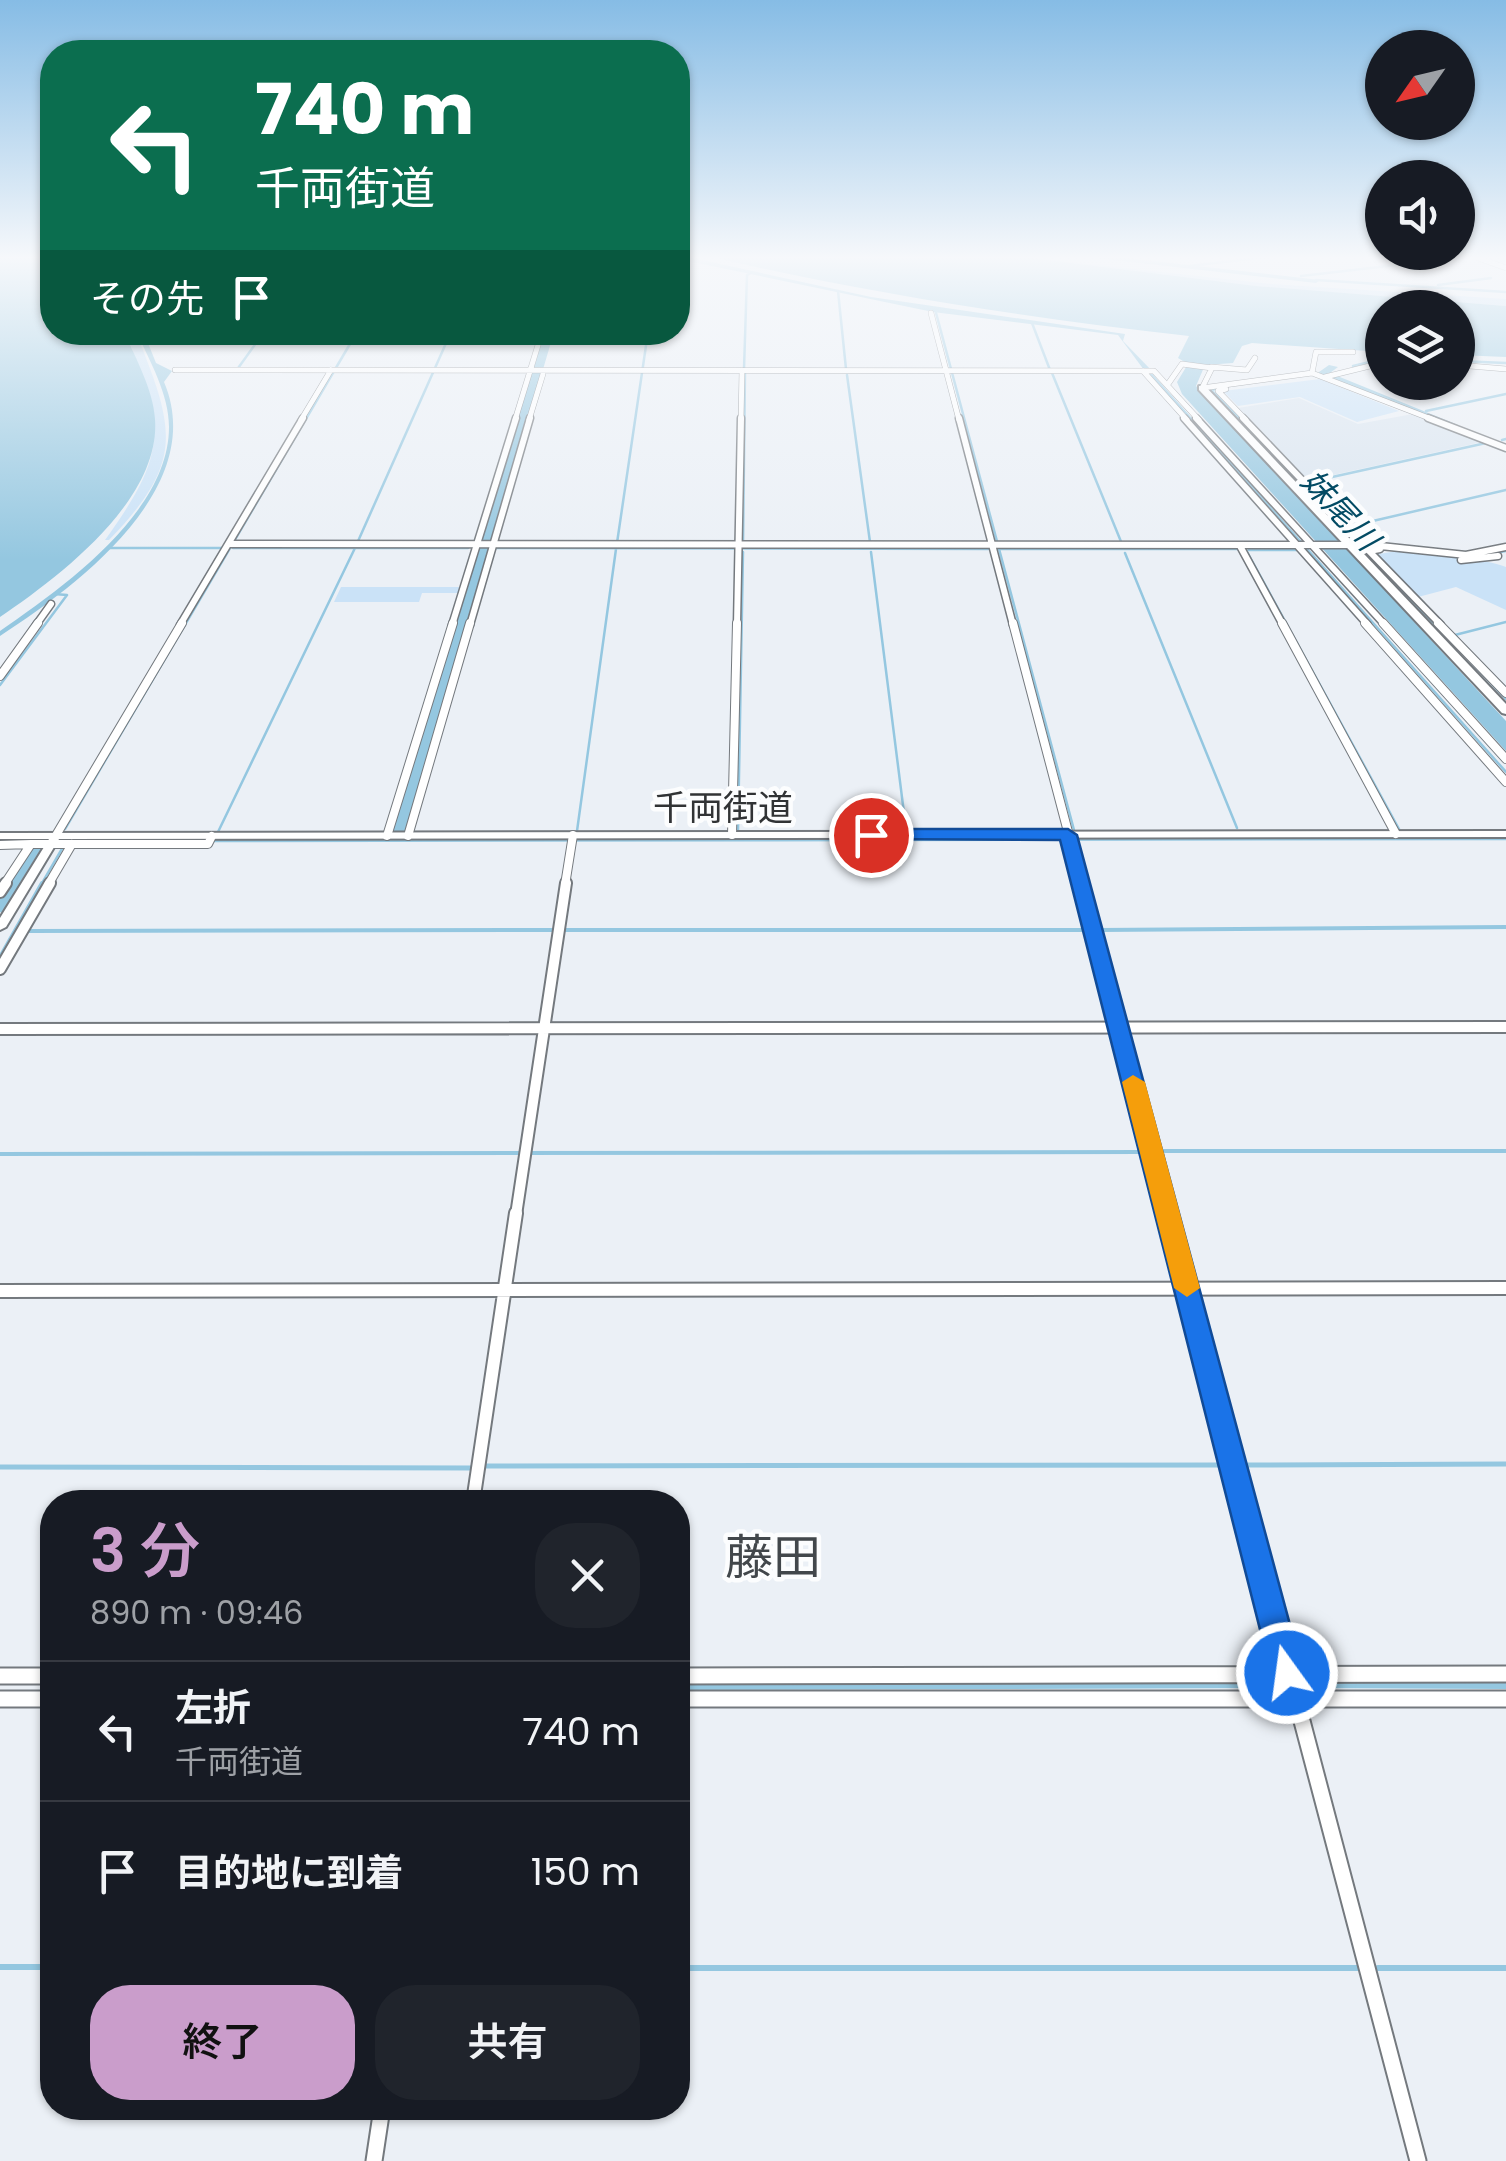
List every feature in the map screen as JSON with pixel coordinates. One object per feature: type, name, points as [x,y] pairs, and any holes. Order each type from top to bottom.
[{"type":"main road","points":[[1202,388],[1281,463],[1502,697],[1506,712]]},
{"type":"street","points":[[387,836],[535,358]]},
{"type":"street","points":[[944,358],[1418,2161]]},
{"type":"street","points":[[1210,370],[1247,370],[1256,358]]},
{"type":"street","points":[[1312,373],[1314,358]]},
{"type":"street","points":[[1168,384],[1181,364],[1199,365],[1256,381]]},
{"type":"street","points":[[1475,366],[1506,369]]},
{"type":"street","points":[[1355,545],[1348,527],[1281,463],[1218,391],[1365,367]]},
{"type":"street","points":[[175,370],[568,374]]},
{"type":"street","points":[[1202,388],[1210,370]]},
{"type":"street","points":[[0,928],[42,843],[230,545],[332,371]]},
{"type":"street","points":[[543,372],[846,371],[996,375]]},
{"type":"street","points":[[408,836],[543,372]]},
{"type":"street","points":[[732,835],[742,372]]},
{"type":"street","points":[[949,373],[1145,372],[1168,384],[1306,547],[1479,740],[1506,759]]},
{"type":"street","points":[[1145,372],[1479,740],[1506,782]]},
{"type":"street","points":[[1202,388],[1312,373],[1506,446]]},
{"type":"street","points":[[1327,376],[1506,446]]},
{"type":"street","points":[[230,545],[996,545],[1244,550],[1355,545],[1474,562],[1506,550]]},
{"type":"street","points":[[1228,552],[1244,550]]},
{"type":"street","points":[[1244,550],[1396,834]]},
{"type":"street","points":[[1407,550],[1369,551],[1452,636],[1502,697]]},
{"type":"street","points":[[0,676],[51,604]]},
{"type":"street","name":"千両街道","points":[[0,836],[42,843],[387,836],[572,839],[732,835],[1069,838],[1506,834]]},
{"type":"street","points":[[476,1490],[572,839]]},
{"type":"street","points":[[0,844],[210,840]]},
{"type":"street","points":[[0,892],[42,843]]},
{"type":"street","points":[[0,969],[72,844]]},
{"type":"street","points":[[0,1029],[1506,1027]]},
{"type":"street","points":[[0,1290],[506,1293],[1506,1288]]},
{"type":"street","points":[[690,1698],[1291,1685],[1477,1686],[1506,1674]]},
{"type":"street","points":[[0,1676],[40,1676]]},
{"type":"street","points":[[690,1676],[1477,1686],[1506,1698]]},
{"type":"street","points":[[0,1699],[40,1699]]},
{"type":"street","points":[[374,2161],[380,2120]]},
{"type":"shaded area","points":[[0,358],[136,358],[148,386],[155,419],[152,449],[142,478],[124,507],[77,558],[0,617]]},
{"type":"shaded area","points":[[135,358],[146,358],[149,366],[165,420],[166,443],[151,488],[134,513],[105,540],[141,484],[150,461],[154,440],[148,394]]},
{"type":"shaded area","points":[[149,358],[172,371],[164,382],[173,421],[168,459],[152,496],[98,562],[0,636],[0,631],[54,592],[109,544],[152,488],[164,458],[169,427],[158,378]]},
{"type":"shaded area","points":[[1135,358],[1154,373],[1147,374]]},
{"type":"shaded area","name":"妹尾川","points":[[1178,358],[1236,358],[1233,363],[1205,365],[1196,386],[1506,721],[1506,751],[1182,394],[1177,382],[1188,364]]},
{"type":"shaded area","points":[[1320,379],[1399,411],[1357,422],[1300,397],[1238,406],[1223,391]]},
{"type":"shaded area","points":[[1299,398],[1358,424],[1413,414],[1482,442],[1306,481],[1238,408]]},
{"type":"shaded area","points":[[1397,551],[1506,567],[1506,610],[1456,587],[1418,597],[1373,555]]},
{"type":"shaded area","points":[[341,587],[461,587],[459,593],[422,593],[419,602],[334,602]]},
{"type":"waterway","points":[[236,371],[245,358]]},
{"type":"waterway","points":[[65,829],[342,358]]},
{"type":"waterway","points":[[355,548],[440,358]]},
{"type":"waterway","points":[[399,831],[541,358]]},
{"type":"waterway","points":[[617,543],[644,358]]},
{"type":"waterway","points":[[744,358],[744,369]]},
{"type":"waterway","points":[[845,358],[846,369]]},
{"type":"waterway","points":[[948,358],[999,549]]},
{"type":"waterway","points":[[1045,358],[1050,370]]},
{"type":"waterway","points":[[1475,362],[1506,363]]},
{"type":"waterway","points":[[1353,366],[1365,363]]},
{"type":"waterway","points":[[1333,367],[1323,374],[1453,425]]},
{"type":"waterway","points":[[743,545],[745,372]]},
{"type":"waterway","points":[[1052,373],[1122,544]]},
{"type":"waterway","points":[[1150,373],[1506,772]]},
{"type":"waterway","points":[[847,375],[870,542]]},
{"type":"waterway","points":[[1216,388],[1212,391],[1241,420]]},
{"type":"waterway","points":[[1426,411],[1506,394]]},
{"type":"waterway","points":[[1502,440],[1506,439]]},
{"type":"waterway","points":[[1261,442],[1437,627]]},
{"type":"waterway","points":[[1305,483],[1486,443]]},
{"type":"waterway","points":[[1347,527],[1506,490]]},
{"type":"waterway","points":[[108,548],[224,548]]},
{"type":"waterway","points":[[233,548],[355,548]]},
{"type":"waterway","points":[[218,832],[355,548]]},
{"type":"waterway","points":[[355,548],[468,548]]},
{"type":"waterway","points":[[479,548],[988,549]]},
{"type":"waterway","points":[[577,831],[616,549]]},
{"type":"waterway","points":[[999,549],[1240,549]]},
{"type":"waterway","points":[[999,549],[1074,830]]},
{"type":"waterway","points":[[1246,550],[1399,829]]},
{"type":"waterway","points":[[1249,550],[1299,550]]},
{"type":"waterway","points":[[1495,553],[1506,551]]},
{"type":"waterway","points":[[738,831],[743,552]]},
{"type":"waterway","points":[[871,552],[906,829]]},
{"type":"waterway","points":[[1125,553],[1237,828]]},
{"type":"waterway","points":[[0,685],[67,595],[54,594]]},
{"type":"waterway","points":[[1451,636],[1506,622]]},
{"type":"waterway","points":[[1468,659],[1506,699]]},
{"type":"waterway","points":[[211,841],[1506,839]]},
{"type":"waterway","points":[[13,885],[40,842]]},
{"type":"waterway","points":[[41,885],[63,847]]},
{"type":"waterway","points":[[0,907],[15,883]]},
{"type":"waterway","points":[[0,957],[42,883]]},
{"type":"waterway","points":[[1099,930],[1506,927]]},
{"type":"waterway","points":[[28,931],[553,930]]},
{"type":"waterway","points":[[563,930],[1089,930]]},
{"type":"waterway","points":[[1157,1151],[1506,1151]]},
{"type":"waterway","points":[[0,1154],[1142,1152]]},
{"type":"waterway","points":[[1248,1465],[1506,1464]]},
{"type":"waterway","points":[[486,1466],[1221,1465]]},
{"type":"waterway","points":[[0,1467],[473,1468]]},
{"type":"waterway","points":[[690,1687],[1288,1685]]},
{"type":"waterway","points":[[1297,1685],[1506,1686]]},
{"type":"waterway","points":[[0,1967],[40,1967]]},
{"type":"waterway","points":[[690,1968],[1360,1968]]},
{"type":"waterway","points":[[1378,1968],[1506,1968]]},
{"type":"slow traffic","points":[[1133,1082],[1187,1288]]},
{"type":"district","name":"藤田","points":[[773,1557]]},
{"type":"route","points":[[871,835],[1068,835],[1287,1673]]}]
